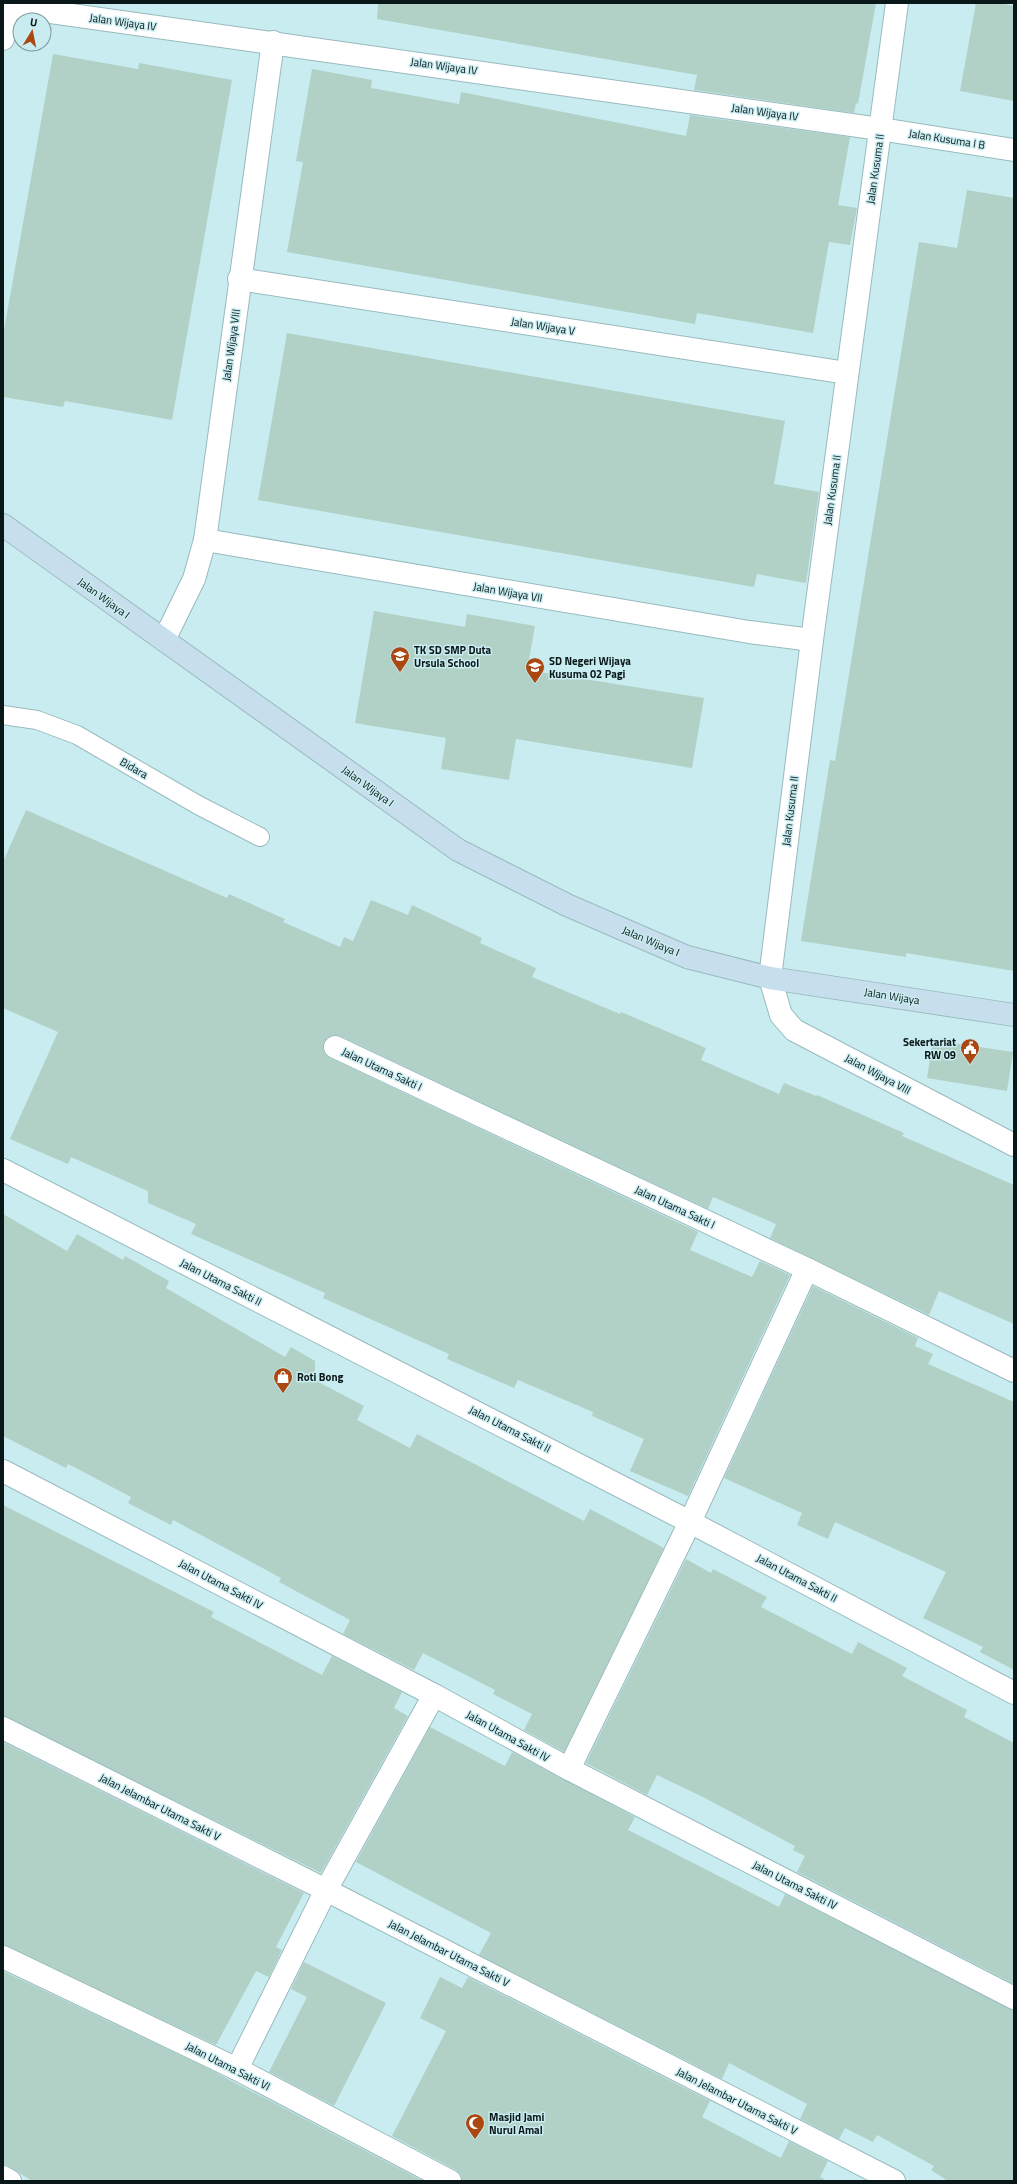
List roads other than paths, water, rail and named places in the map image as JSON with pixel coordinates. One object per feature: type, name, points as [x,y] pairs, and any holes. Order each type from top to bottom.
[{"type":"street","name":"Jalan Kusuma II","points":[[770,978],[812,640],[897,3]]},
{"type":"street","name":"Jalan Wijaya IV","points":[[8,4],[880,129]]},
{"type":"street","points":[[3,39],[8,4]]},
{"type":"street","name":"Jalan Wijaya VIII","points":[[164,640],[194,579],[205,540],[239,278],[273,42]]},
{"type":"street","name":"Jalan Kusuma I B","points":[[880,129],[1014,150]]},
{"type":"street","name":"Jalan Wijaya V","points":[[239,278],[847,373]]},
{"type":"street","name":"Jalan Wijaya I","points":[[3,525],[458,850],[567,905],[686,957],[770,978]]},
{"type":"street","name":"Jalan Wijaya VII","points":[[205,540],[749,632],[812,640]]},
{"type":"street","name":"Jalan Wijaya VIII","points":[[770,978],[781,1015],[794,1030],[1014,1145]]},
{"type":"street","name":"Jalan Wijaya","points":[[770,978],[1014,1015]]},
{"type":"street","name":"Jalan Utama Sakti I","points":[[335,1047],[807,1269],[1014,1371]]},
{"type":"street","name":"Jalan Utama Sakti II","points":[[3,1170],[690,1522],[1014,1693]]},
{"type":"street","points":[[569,1769],[690,1522],[807,1269]]},
{"type":"street","name":"Jalan Utama Sakti IV","points":[[3,1471],[434,1695],[569,1769],[1014,1998]]},
{"type":"street","points":[[237,2069],[326,1890],[434,1695]]},
{"type":"street","name":"Jalan Jelambar Utama Sakti V","points":[[3,1728],[326,1890],[894,2181]]},
{"type":"street","name":"Jalan Utama Sakti VI","points":[[3,1957],[237,2069],[450,2181]]},
{"type":"street","points":[[3,2177],[10,2181]]},
{"type":"lane","name":"Bidara","points":[[3,715],[38,720],[78,735],[198,805],[260,837]]},
{"type":"place","name":"TK SD SMP Duta Ursula School","points":[[400,673]]},
{"type":"place","name":"SD Negeri Wijaya Kusuma 02 Pagi","points":[[535,684]]},
{"type":"place","name":"Sekertariat RW 09","points":[[970,1065]]},
{"type":"place","name":"Roti Bong","points":[[283,1394]]},
{"type":"place","name":"Masjid Jami Nurul Amal","points":[[475,2140]]}]
